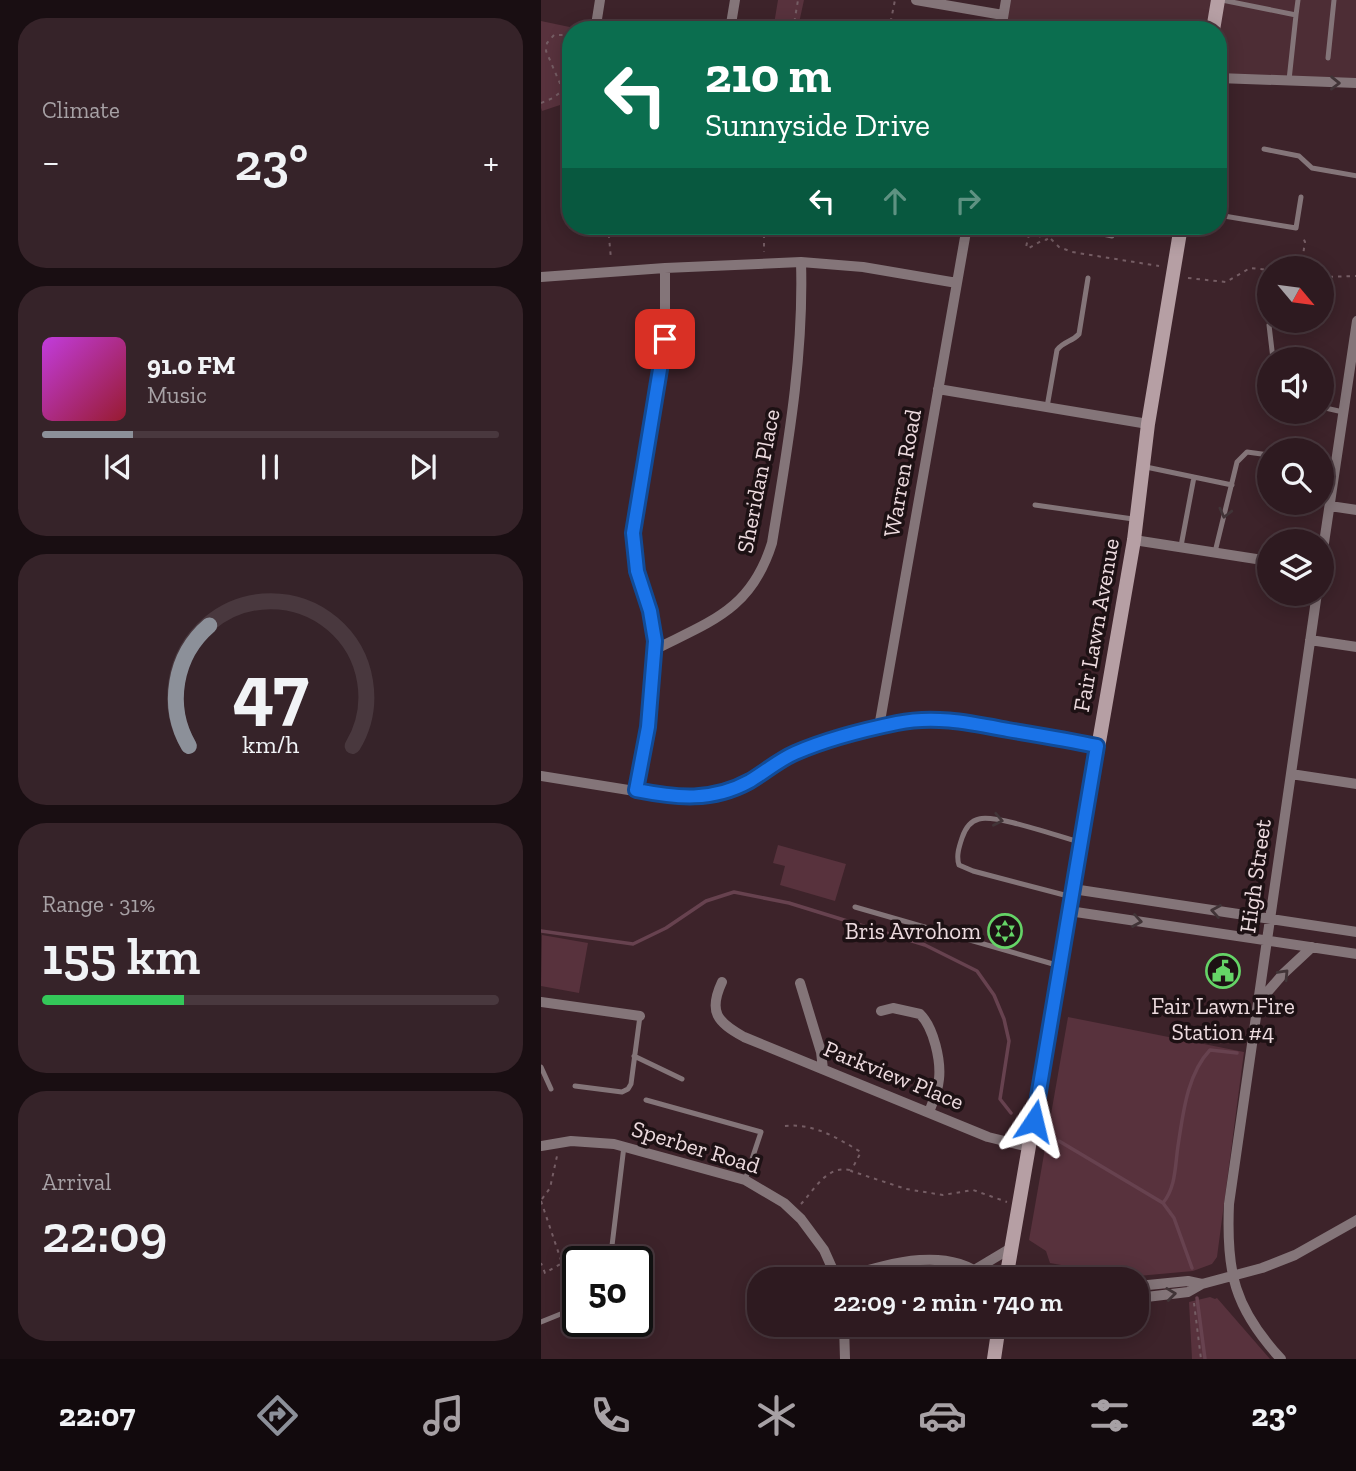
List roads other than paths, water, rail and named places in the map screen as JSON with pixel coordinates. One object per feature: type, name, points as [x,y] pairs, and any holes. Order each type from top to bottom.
[{"type":"main road","points":[[1215,21],[1220,0]]},
{"type":"main road","name":"Fair Lawn Avenue","points":[[1008,1267],[1134,540],[1148,424],[1179,235]]},
{"type":"main road","points":[[994,1359],[997,1337]]},
{"type":"street","points":[[597,19],[600,0]]},
{"type":"street","points":[[732,21],[735,0]]},
{"type":"street","points":[[915,0],[1004,15]]},
{"type":"street","points":[[1003,21],[1006,0]]},
{"type":"street","points":[[1227,79],[1356,83]]},
{"type":"street","name":"Warren Road","points":[[879,727],[965,235]]},
{"type":"street","points":[[541,277],[801,262],[863,267],[957,283]]},
{"type":"street","name":"Sheridan Place","points":[[654,650],[734,607],[747,594],[766,563],[795,407],[802,330],[801,262]]},
{"type":"street","points":[[636,790],[648,727],[654,650],[650,611],[637,571],[633,533],[665,339],[665,268]]},
{"type":"street","points":[[1334,479],[1356,321]]},
{"type":"street","points":[[938,389],[1148,424]]},
{"type":"street","points":[[1334,507],[1356,510]]},
{"type":"street","points":[[1134,540],[1257,559]]},
{"type":"street","name":"High Street","points":[[1281,1359],[1249,1318],[1237,1294],[1227,1240],[1229,1203],[1315,606]]},
{"type":"street","points":[[1310,640],[1356,647]]},
{"type":"street","points":[[541,776],[672,797],[714,796],[749,782],[792,755],[815,746],[879,727],[918,719],[940,719],[1097,746]]},
{"type":"street","points":[[1291,774],[1356,783]]},
{"type":"street","points":[[1071,899],[1270,919],[1356,932]]},
{"type":"street","points":[[1071,899],[1267,941],[1356,954]]},
{"type":"street","points":[[1258,1003],[1283,974],[1312,947]]},
{"type":"street","name":"Parkview Place","points":[[722,982],[714,1009],[724,1025],[744,1037],[988,1137],[1029,1147]]},
{"type":"street","points":[[800,983],[821,1052],[823,1069]]},
{"type":"street","points":[[541,1002],[640,1016]]},
{"type":"street","points":[[881,1011],[893,1009],[921,1014],[929,1026],[939,1065],[939,1080],[929,1112]]},
{"type":"street","name":"Sperber Road","points":[[541,1146],[593,1141],[624,1146],[745,1180],[765,1190],[793,1212],[813,1234],[831,1267]]},
{"type":"street","points":[[1149,1297],[1188,1292],[1202,1284],[1233,1277],[1295,1255],[1356,1220]]},
{"type":"street","points":[[979,1267],[1011,1248]]},
{"type":"street","points":[[877,1267],[936,1260],[967,1267]]},
{"type":"street","points":[[1149,1285],[1189,1281],[1202,1284]]},
{"type":"street","points":[[844,1337],[845,1359]]},
{"type":"lane","points":[[1220,0],[1296,15]]},
{"type":"lane","points":[[1289,82],[1298,0]]},
{"type":"lane","points":[[1328,58],[1334,0]]},
{"type":"lane","points":[[1264,149],[1299,156],[1312,168],[1356,176]]},
{"type":"lane","points":[[1227,216],[1296,228],[1302,197]]},
{"type":"lane","points":[[1107,235],[1112,236]]},
{"type":"lane","points":[[1047,407],[1057,350],[1063,343],[1074,340],[1079,334],[1088,278]]},
{"type":"lane","points":[[1334,410],[1343,412]]},
{"type":"lane","points":[[1215,552],[1237,462],[1243,453],[1257,454]]},
{"type":"lane","points":[[1143,466],[1232,485]]},
{"type":"lane","points":[[1181,547],[1194,477]]},
{"type":"lane","points":[[1035,505],[1137,520]]},
{"type":"lane","points":[[1071,899],[973,871],[959,864],[957,859],[965,831],[970,823],[980,818],[1002,821],[1081,843]]},
{"type":"lane","points":[[855,907],[1060,966]]},
{"type":"lane","points":[[575,1086],[622,1092],[628,1089],[631,1084],[640,1016]]},
{"type":"lane","points":[[634,1056],[682,1079]]},
{"type":"lane","points":[[541,1068],[551,1089]]},
{"type":"lane","points":[[646,1100],[761,1132],[745,1180]]},
{"type":"lane","points":[[612,1246],[624,1146]]},
{"type":"lane","points":[[541,1322],[562,1313]]},
{"type":"waterway","points":[[541,931],[633,944],[666,928],[706,901],[734,892],[789,903],[925,945],[977,971],[994,995],[1009,1041],[1000,1099],[1011,1113]]},
{"type":"waterway","points":[[1163,1203],[1173,1183],[1184,1108],[1196,1071],[1210,1050],[1237,1053]]},
{"type":"waterway","points":[[1059,1141],[1163,1203],[1174,1218],[1192,1268]]},
{"type":"waterway","points":[[1197,1298],[1205,1359]]},
{"type":"place","name":"Bris Avrohom","points":[[1005,931]]},
{"type":"place","name":"Fair Lawn Fire Station #4","points":[[1223,971]]}]
